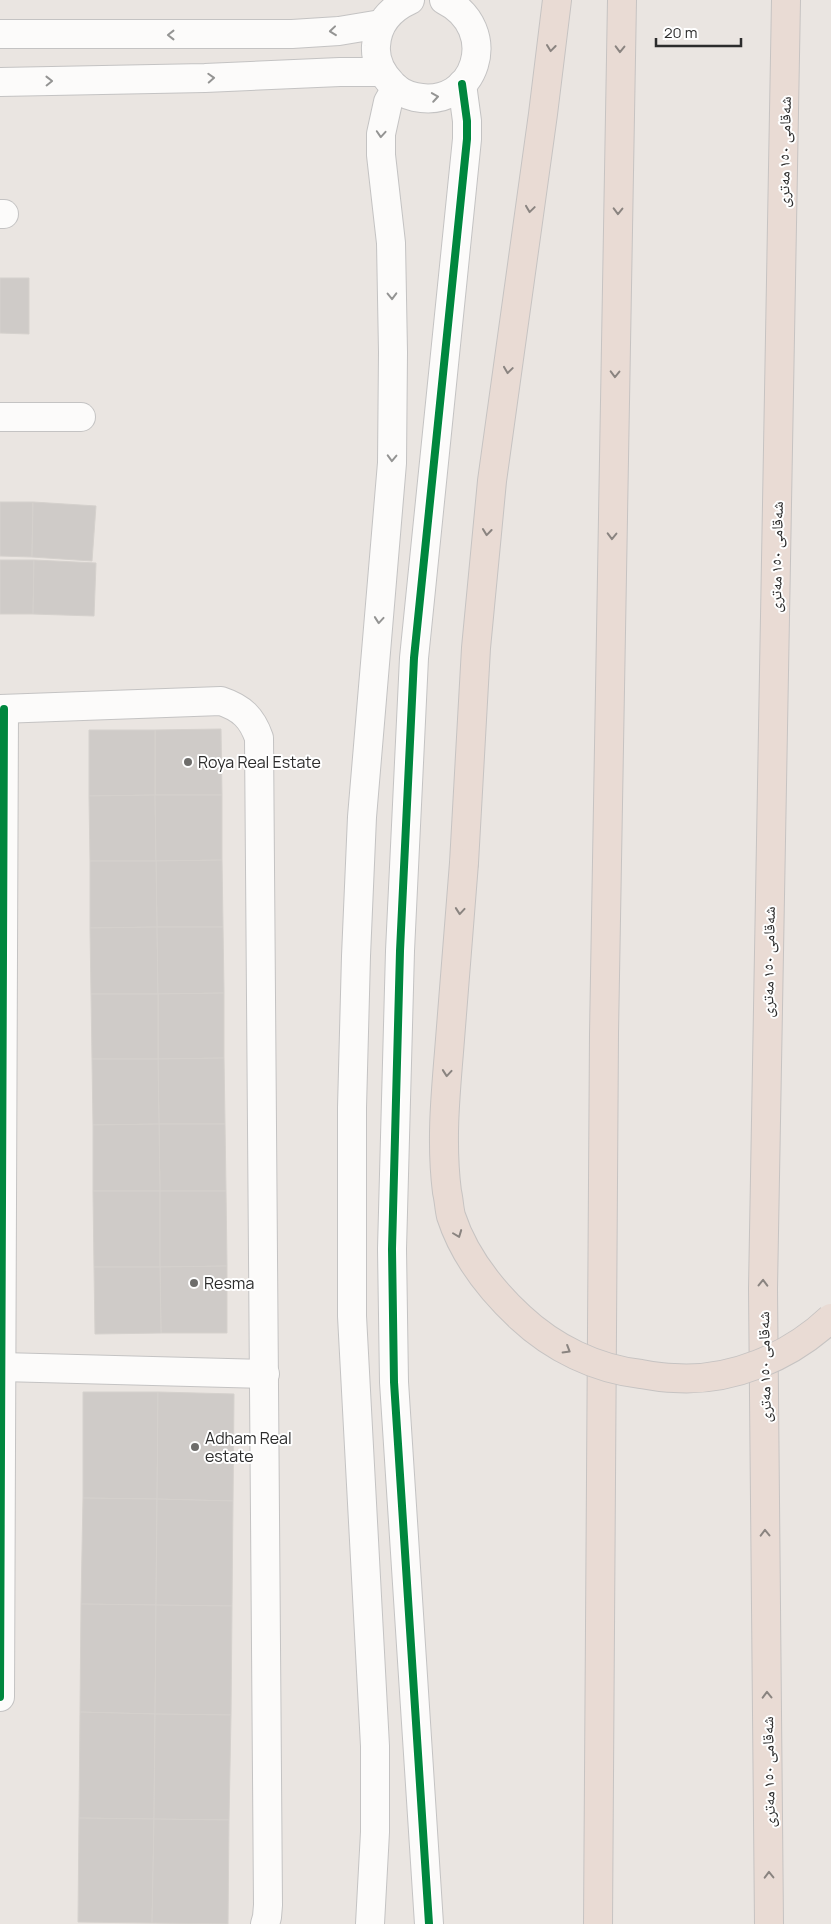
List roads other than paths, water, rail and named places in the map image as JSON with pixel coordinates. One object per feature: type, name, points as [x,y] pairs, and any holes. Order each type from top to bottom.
[{"type":"highway","points":[[557,0],[492,481],[476,648],[464,863],[444,1121],[444,1166],[451,1214],[466,1253],[486,1281],[508,1306],[536,1331],[579,1358],[624,1372],[675,1378],[710,1376],[750,1367],[780,1355],[800,1343],[831,1318]]},
{"type":"highway","points":[[598,1924],[604,1014],[622,0]]},
{"type":"highway","name":"شەقامی ١٥٠ مەتری","points":[[769,1924],[763,1289],[786,0]]},
{"type":"street","points":[[396,8],[376,48],[378,61],[389,80],[408,95],[422,98],[437,98],[451,93],[462,84],[472,71],[477,54],[476,38],[470,22],[456,3]]},
{"type":"street","points":[[0,34],[292,34],[339,31],[396,8]]},
{"type":"street","points":[[0,82],[205,78],[332,72],[389,80]]},
{"type":"street","points":[[370,1924],[375,1832],[375,1746],[352,1316],[352,1108],[362,817],[392,463],[393,352],[391,243],[381,156],[381,134],[388,102],[389,80]]},
{"type":"street","points":[[429,1924],[394,1382],[392,1249],[400,951],[414,658],[467,139],[467,121],[462,84]]},
{"type":"street","points":[[0,417],[81,417]]},
{"type":"street","points":[[0,1698],[2,709],[221,701],[235,705],[255,725],[259,738],[260,752],[268,1905],[268,1917],[265,1924]]},
{"type":"street","points":[[2,1367],[265,1374]]},
{"type":"place","name":"Roya Real Estate","points":[[188,762]]},
{"type":"place","name":"Resma","points":[[194,1283]]},
{"type":"place","name":"Adham Real estate","points":[[195,1447]]}]
